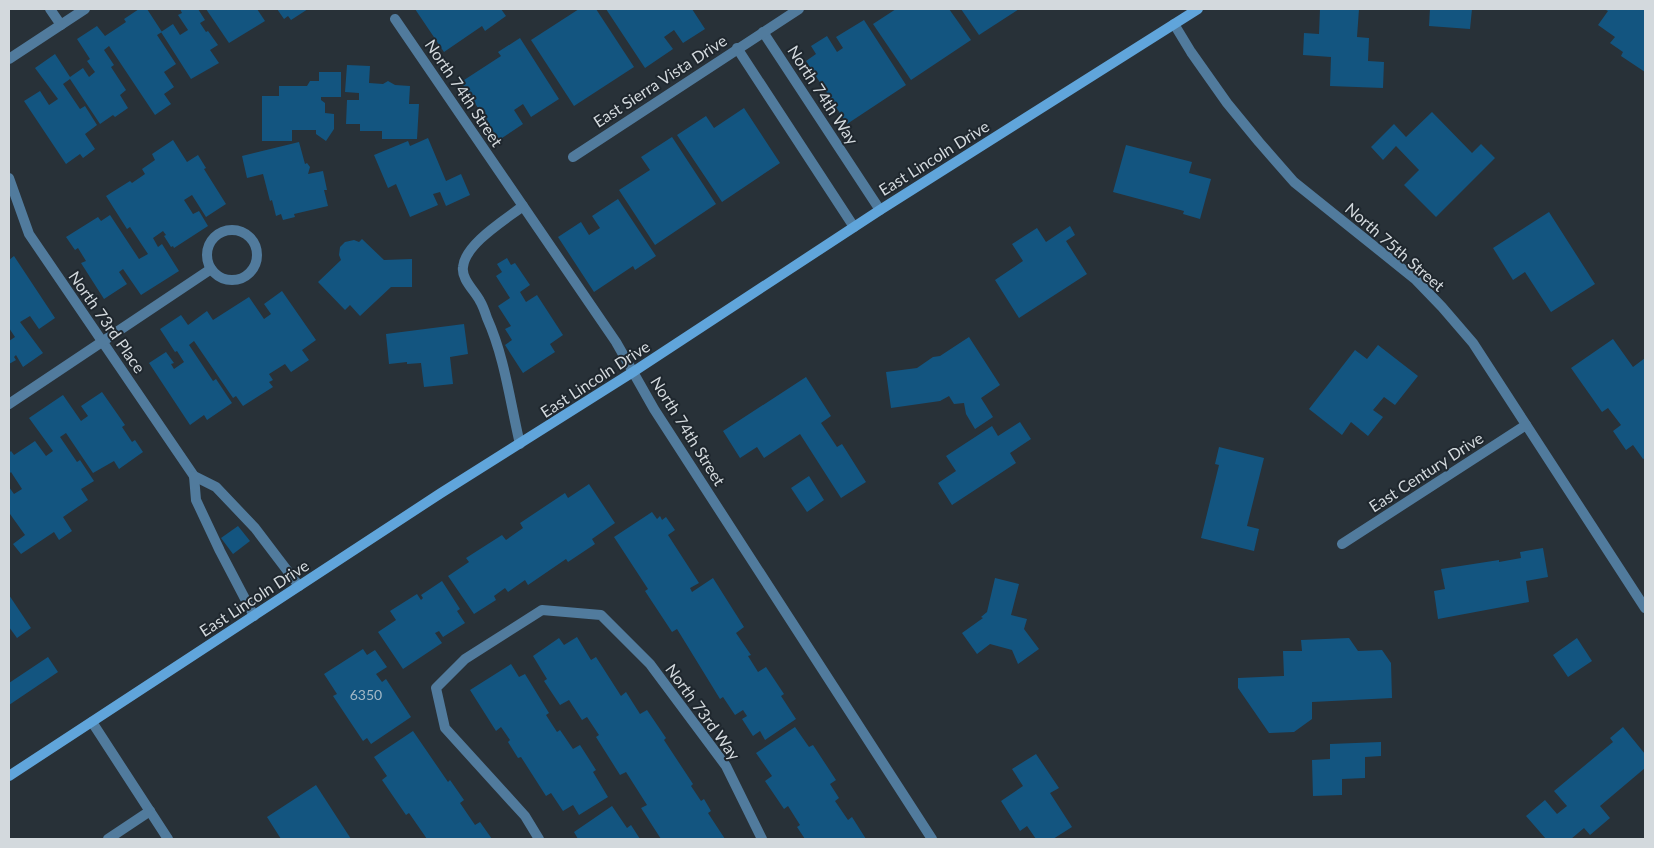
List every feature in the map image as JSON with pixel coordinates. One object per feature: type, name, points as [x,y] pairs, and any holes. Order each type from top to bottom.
[{"type":"main road","name":"East Lincoln Drive","points":[[9,776],[880,210],[1198,9]]},
{"type":"street","points":[[50,9],[61,25]]},
{"type":"street","points":[[9,59],[85,9]]},
{"type":"street","points":[[763,32],[798,9]]},
{"type":"street","name":"North 74th Street","points":[[395,19],[616,342],[654,409],[932,839]]},
{"type":"street","name":"North 75th Street","points":[[1174,24],[1222,96],[1258,142],[1294,182],[1414,280],[1442,307],[1473,344],[1645,608]]},
{"type":"street","name":"East Sierra Vista Drive","points":[[573,157],[763,32]]},
{"type":"street","name":"North 74th Way","points":[[763,32],[880,210]]},
{"type":"street","points":[[737,48],[854,227]]},
{"type":"street","name":"North 73rd Place","points":[[9,178],[29,234],[194,476],[196,500],[254,616]]},
{"type":"street","points":[[520,444],[504,370],[490,323],[480,300],[466,280],[462,268],[468,252],[486,234],[523,206]]},
{"type":"street","points":[[230,230],[239,231],[253,241],[257,256],[252,270],[246,276],[239,279],[224,278],[217,275],[212,269],[208,261],[207,252],[210,244],[222,232],[230,230]]},
{"type":"street","points":[[9,404],[212,269]]},
{"type":"street","name":"East Century Drive","points":[[1342,544],[1526,425]]},
{"type":"street","points":[[194,476],[216,486],[255,528],[299,586]]},
{"type":"street","name":"North 73rd Way","points":[[539,839],[525,816],[445,728],[436,688],[465,659],[542,610],[601,615],[650,664],[726,766],[762,839]]},
{"type":"street","points":[[92,722],[168,839]]},
{"type":"street","points":[[108,839],[150,811]]},
{"type":"building","points":[[139,9],[147,9],[162,32],[157,35],[176,64],[164,72],[174,87],[164,94],[171,104],[155,115],[109,46],[104,50],[114,65],[111,67],[126,90],[120,95],[128,108],[100,124],[70,79],[63,84],[80,109],[85,106],[97,125],[85,134],[95,149],[83,158],[80,154],[66,164],[24,101],[40,91],[49,105],[58,99],[35,68],[55,54],[70,77],[83,68],[89,77],[95,72],[87,61],[90,59],[77,39],[97,26],[105,36],[126,22],[124,19]]},
{"type":"building","points":[[180,9],[198,9],[205,20],[200,23],[218,45],[210,50],[219,63],[191,79],[161,32],[173,24],[180,35],[188,30],[178,15],[182,13]]},
{"type":"building","points":[[206,9],[257,9],[265,21],[229,43]]},
{"type":"building","points":[[277,9],[308,9],[291,20],[288,16],[284,19]]},
{"type":"building","points":[[415,9],[501,9],[506,16],[485,31],[482,26],[444,52]]},
{"type":"building","points":[[579,9],[596,9],[634,67],[574,106],[531,40]]},
{"type":"building","points":[[606,9],[692,9],[705,29],[683,43],[674,30],[664,37],[673,49],[645,68]]},
{"type":"building","points":[[896,9],[949,9],[971,40],[911,80],[873,24]]},
{"type":"building","points":[[961,9],[1019,9],[979,35]]},
{"type":"building","points":[[1320,9],[1359,9],[1357,37],[1369,38],[1368,61],[1384,62],[1383,88],[1330,86],[1331,57],[1303,55],[1304,33],[1319,34]]},
{"type":"building","points":[[1430,9],[1472,9],[1470,29],[1429,26]]},
{"type":"building","points":[[1604,9],[1645,9],[1645,72],[1621,56],[1623,52],[1610,43],[1615,37],[1598,25],[1608,11]]},
{"type":"building","points":[[864,20],[906,85],[847,124],[806,61],[816,54],[811,46],[827,36],[837,52],[843,48],[836,37]]},
{"type":"building","points":[[520,38],[559,99],[531,117],[523,104],[514,110],[523,124],[499,140],[461,82],[501,56],[498,52]]},
{"type":"building","points":[[347,65],[370,66],[369,83],[383,84],[388,81],[395,85],[410,86],[409,104],[419,104],[417,139],[382,139],[382,131],[360,131],[360,124],[346,124],[347,100],[359,100],[359,93],[345,92]]},
{"type":"building","points":[[319,72],[341,72],[341,97],[321,97],[321,100],[325,103],[325,113],[334,114],[334,129],[326,141],[316,134],[316,130],[292,130],[292,141],[262,141],[262,96],[279,96],[279,86],[307,86],[310,81],[319,81]]},
{"type":"building","points":[[744,108],[780,163],[722,202],[677,135],[706,116],[714,128]]},
{"type":"building","points":[[1432,112],[1472,153],[1481,144],[1495,158],[1436,217],[1404,185],[1419,170],[1396,146],[1383,160],[1371,147],[1394,124],[1406,137]]},
{"type":"building","points":[[672,137],[716,204],[655,245],[619,190],[650,170],[641,157]]},
{"type":"building","points":[[428,138],[446,181],[461,174],[470,195],[446,206],[440,192],[433,194],[438,205],[410,217],[396,184],[388,188],[374,155],[408,141],[410,146]]},
{"type":"building","points":[[173,140],[187,162],[198,155],[206,168],[204,169],[226,204],[206,217],[192,195],[184,200],[193,214],[199,211],[208,226],[174,248],[173,246],[171,247],[163,231],[153,238],[158,247],[162,244],[179,271],[141,295],[123,269],[119,272],[127,284],[104,299],[81,263],[86,261],[78,248],[75,250],[66,237],[98,217],[101,221],[110,215],[139,259],[148,254],[130,227],[127,229],[106,196],[145,174],[142,169],[155,160],[152,154]]},
{"type":"building","points":[[299,142],[305,164],[307,163],[310,167],[308,174],[323,171],[327,190],[324,190],[328,206],[294,214],[295,217],[283,220],[281,214],[276,216],[263,174],[247,178],[242,156]]},
{"type":"building","points":[[1126,145],[1192,162],[1189,173],[1211,179],[1200,219],[1183,214],[1184,211],[1113,192]]},
{"type":"building","points":[[618,199],[656,256],[635,270],[633,266],[594,292],[558,237],[581,222],[589,235],[600,228],[592,216]]},
{"type":"building","points":[[1549,212],[1595,284],[1551,312],[1525,272],[1513,280],[1493,248]]},
{"type":"building","points":[[1070,226],[1075,235],[1066,241],[1087,274],[1019,318],[995,280],[1023,261],[1012,244],[1037,228],[1046,242]]},
{"type":"building","points":[[362,239],[384,260],[412,259],[412,287],[391,287],[360,316],[350,305],[345,310],[318,282],[341,260],[339,255],[340,247],[345,242],[354,240],[359,242]]},
{"type":"building","points":[[14,256],[55,318],[39,329],[30,316],[20,322],[43,353],[23,367],[16,355],[14,357],[16,360],[9,364],[9,341],[15,337],[9,328],[9,260]]},
{"type":"building","points":[[507,258],[511,265],[515,263],[530,285],[520,292],[526,302],[537,295],[563,335],[550,344],[555,352],[523,373],[505,345],[512,340],[505,329],[511,326],[498,306],[510,298],[496,276],[502,272],[497,264]]},
{"type":"building","points":[[282,291],[316,340],[302,350],[309,360],[291,372],[285,364],[269,374],[273,380],[269,382],[273,387],[243,406],[236,396],[233,398],[194,341],[189,345],[213,381],[216,379],[232,403],[207,420],[204,415],[190,425],[149,363],[166,352],[174,363],[171,364],[174,369],[184,362],[160,329],[181,315],[188,325],[207,311],[213,320],[249,297],[264,319],[271,314],[264,304]]},
{"type":"building","points":[[464,324],[468,354],[450,357],[453,384],[424,387],[421,363],[389,364],[386,334]]},
{"type":"building","points":[[969,337],[1000,385],[981,398],[993,417],[975,429],[966,414],[964,403],[954,404],[949,396],[940,401],[891,408],[886,372],[917,368]]},
{"type":"building","points":[[1613,339],[1633,367],[1645,358],[1645,458],[1643,459],[1633,445],[1626,450],[1613,431],[1621,425],[1608,408],[1602,412],[1571,368]]},
{"type":"building","points":[[1378,345],[1418,376],[1395,405],[1384,397],[1373,410],[1383,417],[1368,436],[1351,422],[1342,435],[1309,409],[1355,350],[1367,359]]},
{"type":"building","points":[[806,377],[831,416],[821,423],[837,447],[842,444],[866,482],[841,498],[800,434],[764,458],[757,447],[740,458],[723,431]]},
{"type":"building","points":[[102,392],[125,425],[122,427],[132,442],[135,440],[143,452],[119,469],[114,461],[93,473],[66,433],[60,437],[77,462],[80,460],[94,481],[81,489],[88,500],[63,517],[72,531],[59,540],[54,532],[21,554],[13,544],[25,535],[9,515],[9,487],[14,494],[22,489],[11,472],[9,474],[9,453],[11,451],[14,455],[35,441],[46,456],[53,451],[29,418],[63,395],[81,421],[88,416],[81,406]]},
{"type":"building","points":[[1020,422],[1031,439],[1010,453],[1016,463],[952,505],[938,483],[956,471],[946,456],[992,426],[998,436]]},
{"type":"building","points":[[1219,447],[1264,458],[1247,526],[1259,529],[1254,551],[1201,538],[1219,465],[1215,464]]},
{"type":"building","points":[[809,476],[824,500],[807,512],[791,488]]},
{"type":"building","points":[[589,484],[615,523],[592,539],[595,544],[568,562],[566,559],[528,585],[525,580],[508,592],[505,588],[494,596],[496,600],[474,614],[448,576],[469,562],[466,558],[502,535],[506,540],[523,528],[520,523],[565,493],[568,498]]},
{"type":"building","points":[[652,512],[657,519],[660,516],[662,520],[666,517],[675,530],[668,535],[699,583],[690,588],[692,592],[713,578],[744,627],[736,633],[751,655],[748,656],[758,672],[766,667],[784,694],[781,696],[796,719],[765,740],[760,731],[753,736],[742,719],[747,716],[743,710],[735,715],[723,697],[720,699],[677,629],[672,632],[645,591],[648,589],[614,537]]},
{"type":"building","points":[[238,526],[250,541],[233,554],[221,538]]},
{"type":"building","points":[[1543,548],[1548,577],[1526,581],[1529,602],[1438,619],[1434,591],[1445,589],[1441,569],[1521,558],[1520,552]]},
{"type":"building","points":[[995,578],[1019,584],[1011,615],[1027,619],[1024,629],[1039,649],[1018,664],[1012,650],[990,644],[977,654],[962,633],[983,618],[981,617],[987,612]]},
{"type":"building","points":[[442,581],[460,609],[457,611],[465,623],[443,637],[439,631],[435,633],[442,643],[403,669],[378,632],[396,620],[390,611],[417,594],[421,600],[423,598],[421,595]]},
{"type":"building","points":[[9,595],[31,628],[17,638],[9,627]]},
{"type":"building","points":[[577,637],[591,660],[596,657],[621,696],[626,692],[640,714],[647,710],[693,784],[691,786],[701,801],[704,799],[711,811],[708,813],[725,839],[661,839],[641,808],[647,805],[626,772],[620,775],[596,737],[599,735],[587,717],[582,720],[569,700],[560,705],[544,681],[547,679],[533,656],[559,638],[564,645]]},
{"type":"building","points":[[1349,638],[1358,651],[1382,650],[1391,663],[1392,698],[1312,702],[1312,719],[1294,732],[1269,733],[1238,688],[1238,678],[1284,676],[1283,651],[1302,651],[1301,640]]},
{"type":"building","points":[[1577,638],[1592,661],[1568,677],[1553,655]]},
{"type":"building","points":[[363,649],[367,655],[375,650],[387,667],[376,674],[382,682],[386,679],[411,717],[371,744],[367,738],[363,741],[333,696],[337,694],[324,674]]},
{"type":"building","points":[[48,657],[58,672],[9,705],[9,683]]},
{"type":"building","points":[[511,664],[519,677],[525,674],[549,713],[546,715],[557,732],[560,730],[573,749],[580,745],[596,770],[593,772],[608,797],[579,815],[573,805],[563,811],[551,793],[546,796],[521,757],[518,758],[508,742],[510,740],[501,727],[496,731],[470,690]]},
{"type":"building","points":[[795,727],[809,747],[813,745],[836,780],[830,784],[839,798],[835,801],[848,820],[852,817],[866,839],[805,839],[797,827],[800,825],[788,806],[784,809],[765,781],[772,776],[756,753]]},
{"type":"building","points":[[1623,727],[1645,754],[1645,768],[1600,806],[1610,818],[1590,835],[1584,828],[1571,839],[1546,839],[1526,816],[1545,800],[1557,814],[1567,806],[1554,791],[1613,742],[1610,738]]},
{"type":"building","points":[[413,731],[448,782],[450,780],[464,800],[460,803],[475,825],[480,822],[492,839],[427,839],[409,813],[406,815],[382,780],[387,776],[374,757]]},
{"type":"building","points":[[1381,742],[1381,756],[1365,757],[1365,778],[1342,779],[1342,795],[1313,796],[1312,760],[1330,759],[1330,744]]},
{"type":"building","points":[[1036,754],[1059,788],[1050,793],[1072,827],[1053,839],[1036,839],[1027,826],[1020,831],[1001,801],[1023,786],[1012,769]]},
{"type":"building","points":[[316,785],[351,839],[281,839],[267,817]]},
{"type":"building","points":[[612,806],[627,828],[631,825],[640,839],[578,839],[574,832]]}]
